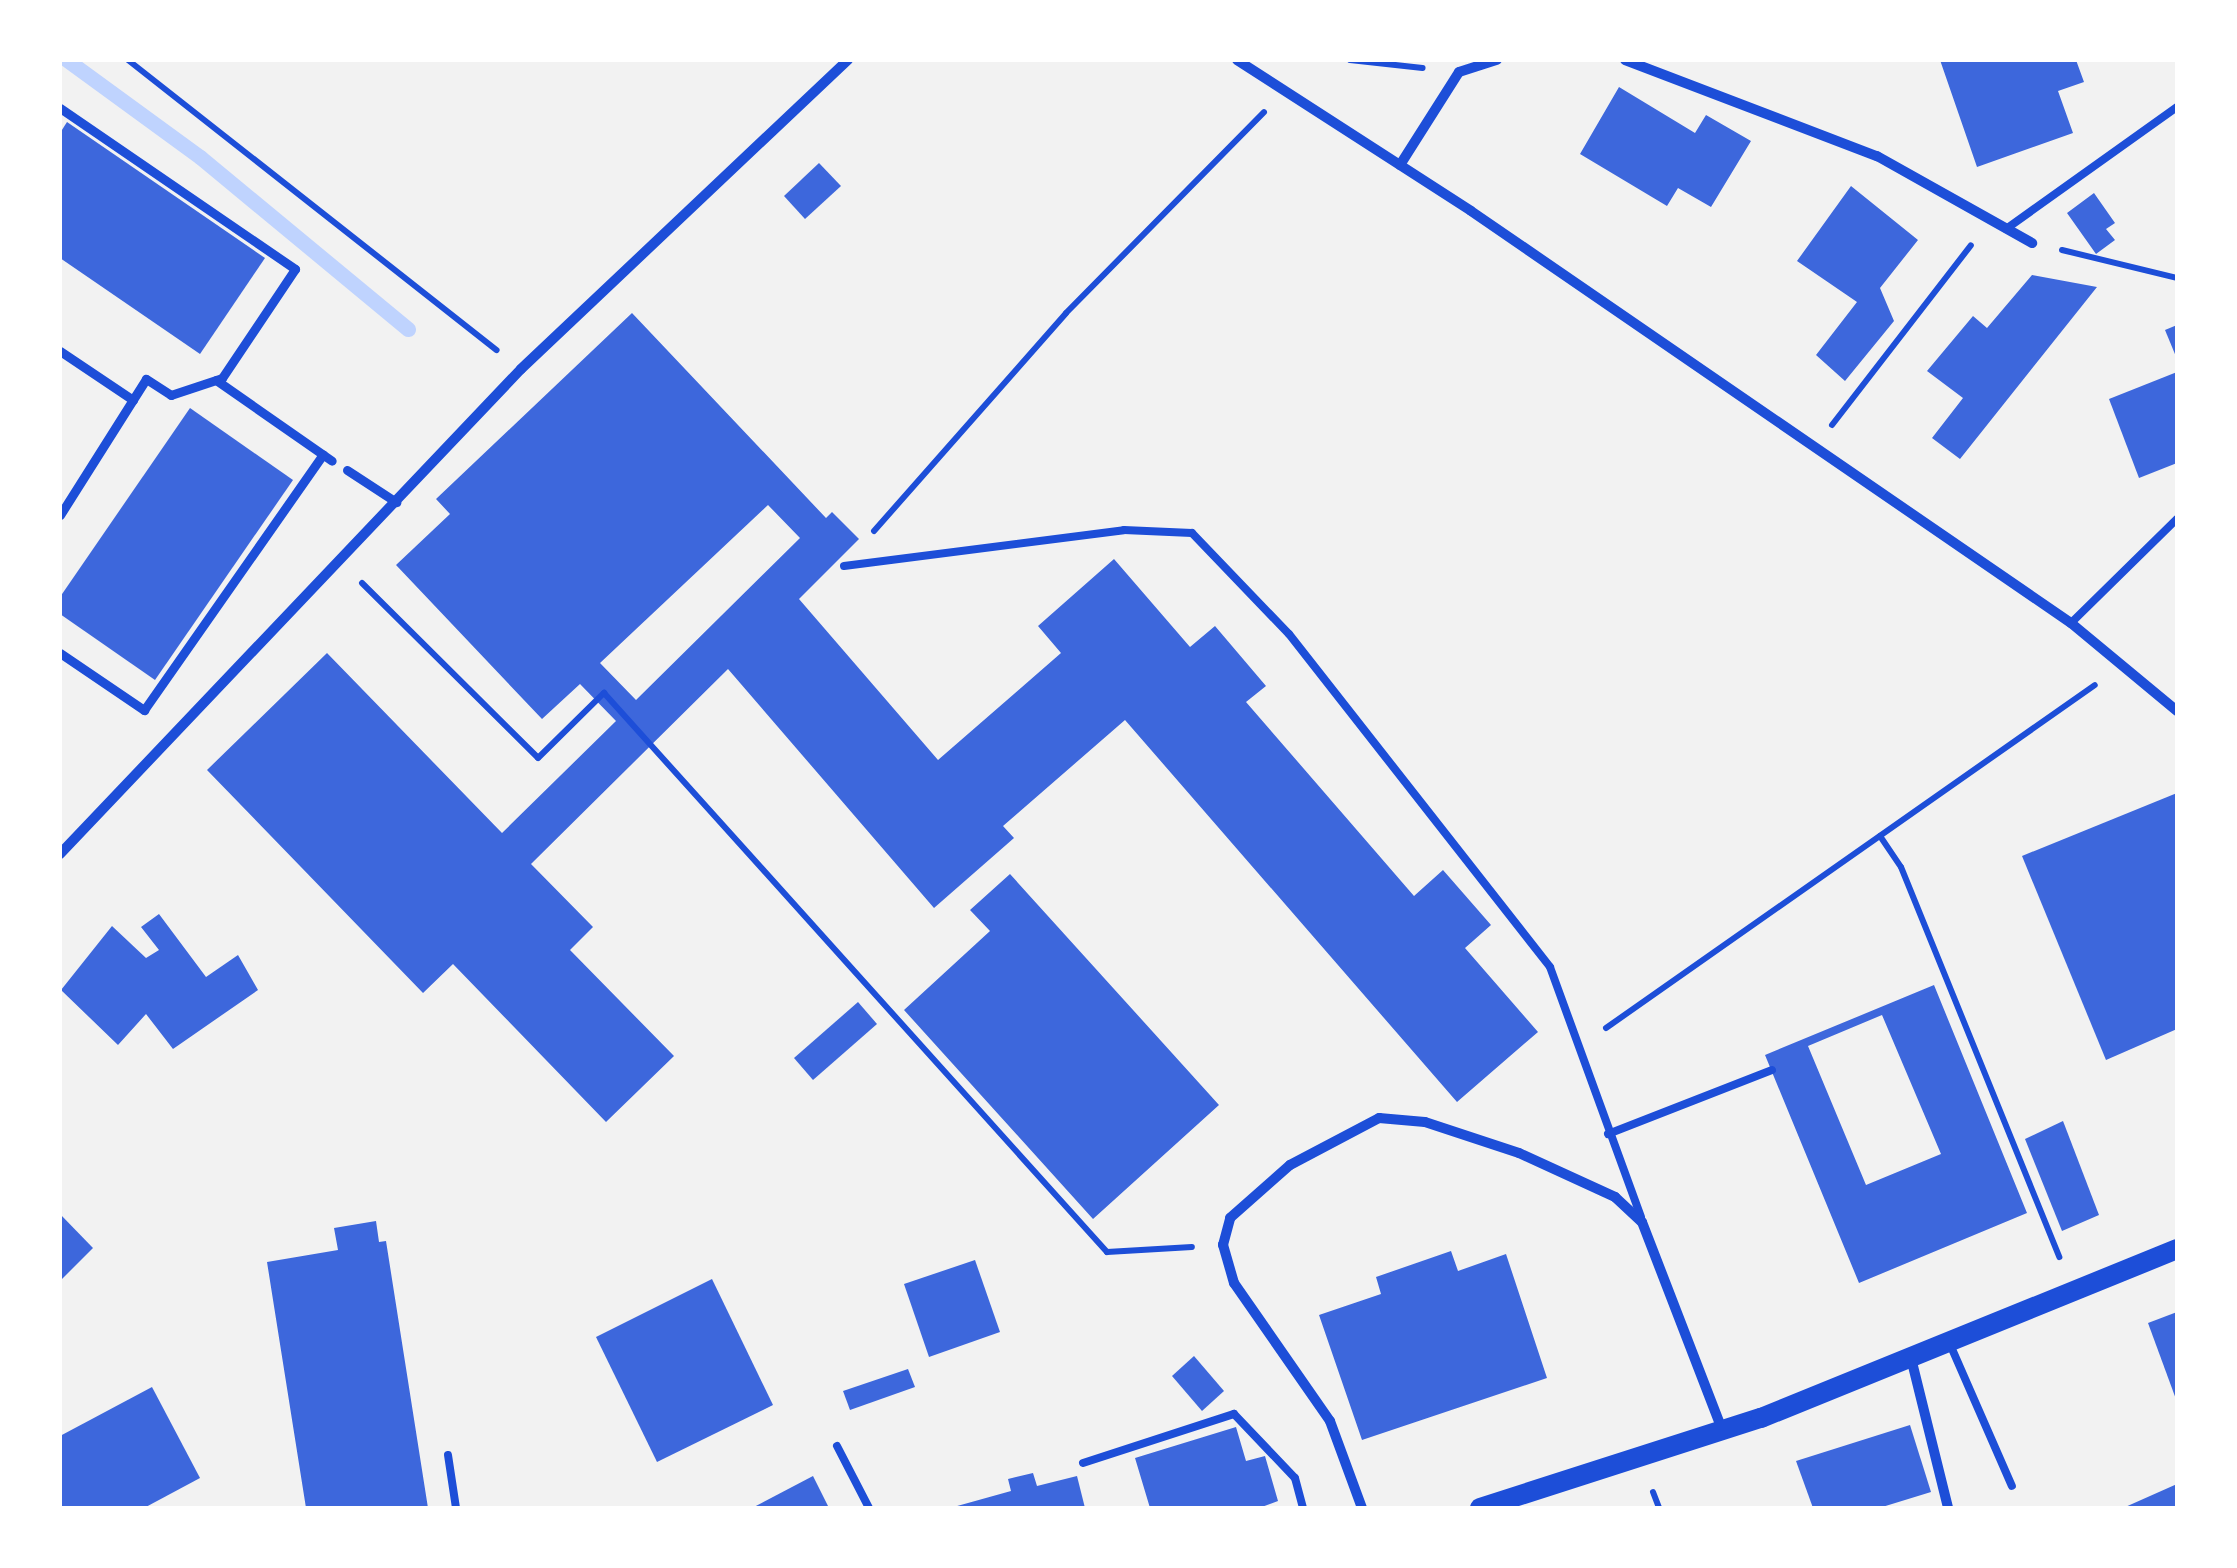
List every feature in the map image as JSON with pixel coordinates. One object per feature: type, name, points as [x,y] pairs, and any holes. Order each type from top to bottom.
[{"type":"main road","points":[[1480,1508],[1722,1430],[2177,1249]]},
{"type":"street","points":[[1237,60],[1400,165],[2071,623],[2177,710]]},
{"type":"street","points":[[1400,165],[1458,72],[1497,60]]},
{"type":"street","points":[[1626,60],[1877,156],[2032,243]]},
{"type":"street","points":[[60,854],[342,564],[521,368],[846,62]]},
{"type":"street","points":[[60,108],[295,269],[216,380],[171,396],[146,379],[60,515]]},
{"type":"street","points":[[60,351],[133,400]]},
{"type":"street","points":[[216,380],[332,461]]},
{"type":"street","points":[[60,653],[144,710],[322,454]]},
{"type":"street","points":[[348,470],[396,502]]},
{"type":"street","points":[[1362,1508],[1330,1421],[1234,1283],[1223,1245],[1230,1218],[1290,1165],[1379,1118],[1425,1122],[1519,1153],[1615,1197],[1642,1222],[1722,1430]]},
{"type":"street","points":[[1910,1357],[1948,1508]]},
{"type":"lane","points":[[2006,228],[2177,106]]},
{"type":"lane","points":[[2071,623],[2177,519]]},
{"type":"lane","points":[[844,566],[1124,530],[1192,534],[1288,634],[1550,967],[1576,1048],[1642,1222]]},
{"type":"lane","points":[[1608,1134],[1772,1070]]},
{"type":"lane","points":[[1949,1342],[2012,1486]]},
{"type":"lane","points":[[1083,1463],[1234,1414],[1295,1478],[1303,1508]]},
{"type":"lane","points":[[836,1446],[869,1508]]},
{"type":"lane","points":[[448,1455],[456,1508]]},
{"type":"path","points":[[128,60],[521,368]]},
{"type":"path","points":[[1350,60],[1458,72]]},
{"type":"path","points":[[844,566],[1066,313],[1269,106]]},
{"type":"path","points":[[1828,431],[1990,220]]},
{"type":"path","points":[[2032,243],[2177,278]]},
{"type":"path","points":[[342,564],[538,758],[604,693],[1107,1252],[1223,1245]]},
{"type":"path","points":[[1576,1048],[2105,679]]},
{"type":"path","points":[[1880,836],[1901,867],[2060,1258]]},
{"type":"path","points":[[1651,1486],[1659,1508]]},
{"type":"building","points":[[1940,60],[2076,60],[2084,82],[2058,91],[2073,133],[1977,167]]},
{"type":"building","points":[[1619,87],[1695,133],[1706,115],[1751,141],[1711,207],[1678,188],[1667,206],[1580,154]]},
{"type":"building","points":[[67,122],[265,258],[200,354],[60,258],[60,133]]},
{"type":"building","points":[[819,163],[841,186],[805,219],[784,196]]},
{"type":"building","points":[[1851,186],[1918,240],[1880,288],[1894,321],[1845,381],[1816,355],[1857,302],[1797,261]]},
{"type":"building","points":[[2094,193],[2115,223],[2106,229],[2115,240],[2096,254],[2067,213]]},
{"type":"building","points":[[2032,275],[2097,287],[1960,459],[1932,438],[1963,398],[1927,371],[1973,316],[1987,328]]},
{"type":"building","points":[[632,313],[826,518],[832,512],[859,539],[799,599],[938,760],[1061,653],[1038,626],[1114,559],[1190,647],[1215,626],[1266,686],[1246,702],[1414,896],[1443,870],[1491,925],[1465,948],[1538,1032],[1457,1102],[1125,720],[1003,826],[1014,838],[934,908],[728,669],[531,864],[593,927],[570,950],[674,1056],[606,1122],[453,964],[423,993],[207,770],[327,653],[502,833],[616,721],[580,684],[542,719],[396,565],[450,514],[436,499]],"holes":[[[768,505],[800,538],[636,700],[600,663]]]},
{"type":"building","points":[[2177,325],[2177,359],[2165,330]]},
{"type":"building","points":[[2177,372],[2177,463],[2139,478],[2109,399]]},
{"type":"building","points":[[190,408],[293,480],[155,680],[60,614],[60,597]]},
{"type":"building","points":[[2177,793],[2177,1029],[2106,1060],[2022,856]]},
{"type":"building","points":[[1010,874],[1219,1105],[1093,1219],[904,1010],[990,931],[970,910]]},
{"type":"building","points":[[159,914],[206,977],[238,955],[258,990],[173,1049],[146,1014],[118,1045],[61,990],[112,926],[146,958],[159,950],[141,927]]},
{"type":"building","points":[[1934,985],[2027,1213],[1859,1283],[1765,1055]],"holes":[[[1882,1015],[1941,1154],[1866,1185],[1808,1046]]]},
{"type":"building","points":[[858,1002],[877,1024],[813,1080],[794,1058]]},
{"type":"building","points":[[2063,1121],[2099,1215],[2062,1231],[2025,1139]]},
{"type":"building","points":[[60,1214],[93,1248],[60,1281]]},
{"type":"building","points":[[376,1221],[379,1242],[386,1241],[428,1508],[306,1508],[267,1262],[338,1250],[334,1228]]},
{"type":"building","points":[[1451,1251],[1458,1271],[1506,1254],[1547,1378],[1362,1440],[1319,1315],[1381,1294],[1376,1277]]},
{"type":"building","points":[[975,1260],[1000,1332],[929,1357],[904,1284]]},
{"type":"building","points":[[712,1279],[773,1405],[657,1462],[596,1337]]},
{"type":"building","points":[[2177,1312],[2177,1402],[2148,1323]]},
{"type":"building","points":[[1194,1356],[1224,1391],[1202,1411],[1172,1376]]},
{"type":"building","points":[[908,1369],[915,1387],[850,1410],[843,1391]]},
{"type":"building","points":[[152,1387],[200,1478],[144,1508],[60,1508],[60,1436]]},
{"type":"building","points":[[1910,1425],[1931,1492],[1879,1508],[1813,1508],[1796,1461]]},
{"type":"building","points":[[1236,1427],[1246,1461],[1265,1456],[1278,1501],[1259,1508],[1150,1508],[1135,1458]]},
{"type":"building","points":[[1033,1473],[1037,1486],[1077,1476],[1085,1508],[950,1508],[1011,1491],[1008,1479]]},
{"type":"building","points":[[813,1476],[829,1508],[752,1508]]},
{"type":"building","points":[[2177,1484],[2177,1508],[2123,1508]]},
{"type":"waterway","points":[[67,60],[200,157],[408,329]]}]
